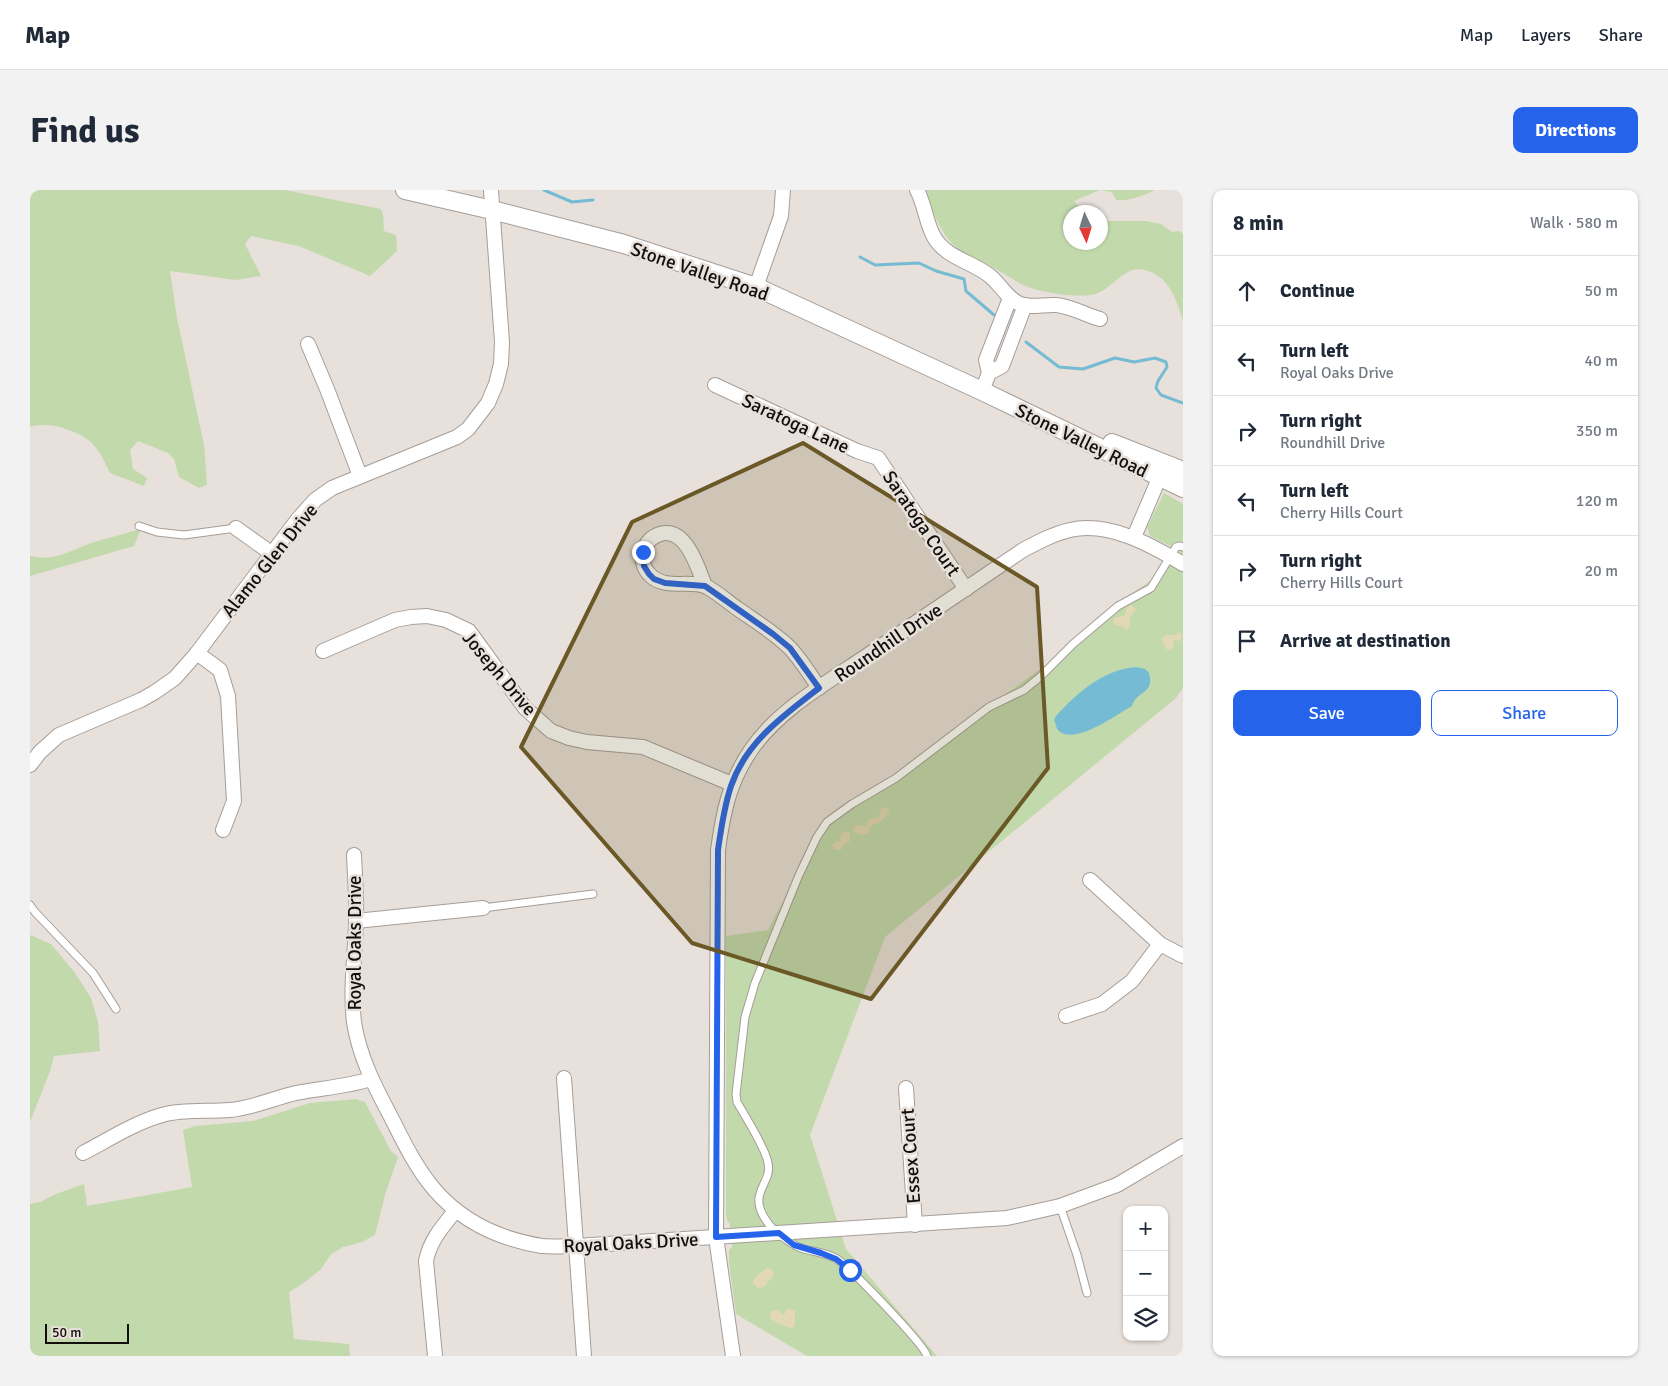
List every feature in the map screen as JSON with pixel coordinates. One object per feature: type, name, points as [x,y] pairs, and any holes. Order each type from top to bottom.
[{"type":"street","name":"Stone Valley Road","points":[[405,190],[624,244],[756,287],[1162,471],[1183,488]]},
{"type":"street","name":"Alamo Glen Drive","points":[[30,765],[40,752],[59,735],[155,692],[175,678],[197,653],[298,518],[315,500],[332,488],[457,437],[477,419],[488,403],[496,384],[502,350],[491,190]]},
{"type":"street","points":[[756,287],[781,216],[783,190]]},
{"type":"street","points":[[917,190],[934,238],[951,254],[983,270],[1018,302],[1058,305],[1100,319]]},
{"type":"street","points":[[982,391],[989,373],[1002,366],[1018,302]]},
{"type":"street","points":[[308,344],[360,476]]},
{"type":"street","name":"Saratoga Lane","points":[[715,385],[857,451],[878,458]]},
{"type":"street","name":"Saratoga Court","points":[[878,458],[966,589]]},
{"type":"street","name":"Stone Valley Road","points":[[1162,471],[1183,471]]},
{"type":"street","points":[[1134,537],[1162,471]]},
{"type":"street","points":[[236,528],[271,553]]},
{"type":"street","name":"Roundhill Drive","points":[[733,1356],[716,1237],[718,850],[723,817],[732,784],[742,764],[760,738],[777,720],[819,688],[1023,550],[1045,538],[1070,530],[1085,528],[1104,530],[1134,537],[1183,564]]},
{"type":"street","points":[[705,586],[686,544],[681,539],[669,533],[664,533],[657,535],[648,542],[643,552],[642,561],[646,570],[654,579],[665,583],[705,586],[790,648],[819,688]]},
{"type":"street","name":"Joseph Drive","points":[[324,651],[395,620],[427,616],[446,620],[469,631],[525,708],[551,731],[587,742],[643,747],[732,784]]},
{"type":"street","points":[[197,653],[220,670],[228,696],[234,801],[223,830]]},
{"type":"street","name":"Royal Oaks Drive","points":[[354,855],[356,921],[353,972],[354,1020],[357,1038],[371,1079],[423,1175],[434,1189],[456,1210],[479,1226],[504,1238],[543,1246],[576,1246],[1007,1218],[1060,1206],[1118,1185],[1183,1146]]},
{"type":"street","points":[[1090,880],[1160,944],[1183,956]]},
{"type":"street","points":[[356,921],[483,908]]},
{"type":"street","points":[[1066,1016],[1102,1004],[1132,981],[1160,944]]},
{"type":"street","points":[[564,1078],[584,1356]]},
{"type":"street","points":[[83,1154],[147,1120],[161,1115],[175,1112],[247,1108],[295,1094],[349,1086],[371,1079]]},
{"type":"street","name":"Essex Court","points":[[906,1088],[915,1225]]},
{"type":"street","points":[[435,1356],[426,1261],[432,1242],[456,1210]]},
{"type":"lane","points":[[139,526],[157,532],[178,535],[236,528]]},
{"type":"lane","points":[[927,1356],[917,1340],[850,1270],[836,1259],[794,1245],[768,1224],[759,1205],[759,1194],[767,1176],[768,1162],[737,1102],[736,1094],[742,1035],[749,1000],[799,875],[827,822],[852,804],[896,778],[988,707],[1024,690],[1073,644],[1118,606],[1151,588],[1176,547],[1183,547]]},
{"type":"lane","points":[[483,908],[593,894]]},
{"type":"lane","points":[[30,905],[93,973],[116,1009]]},
{"type":"lane","points":[[1060,1206],[1077,1255],[1087,1293]]},
{"type":"highlighted area","points":[[803,443],[1037,587],[1048,768],[871,999],[692,943],[521,747],[632,522]]},
{"type":"green space","points":[[30,190],[285,190],[381,209],[384,231],[396,235],[397,251],[370,276],[299,246],[251,236],[245,244],[261,276],[236,280],[170,271],[177,318],[204,445],[207,485],[199,488],[179,477],[174,459],[168,453],[138,441],[130,450],[133,469],[147,478],[144,486],[110,473],[95,446],[79,434],[54,426],[38,425],[30,427]]},
{"type":"green space","points":[[925,190],[1100,190],[1074,201],[1077,205],[1063,205],[1063,250],[1108,250],[1108,221],[1145,221],[1161,224],[1172,232],[1180,231],[1183,234],[1183,321],[1170,289],[1160,277],[1153,273],[1137,269],[1130,271],[1095,294],[1079,296],[1037,290],[1021,284],[955,246],[941,228]]},
{"type":"green space","points":[[1100,190],[1155,190],[1136,198],[1116,200],[1112,192]]},
{"type":"green space","points":[[1164,493],[1183,504],[1183,688],[1176,698],[885,937],[810,1135],[846,1249],[937,1356],[807,1356],[736,1314],[729,1262],[729,1250],[732,1247],[730,1224],[726,1215],[726,936],[768,930],[793,882],[802,859],[829,817],[911,766],[979,711],[1055,658],[1099,616],[1150,581],[1172,547],[1150,536],[1147,527]]},
{"type":"green space","points":[[141,529],[134,546],[30,576],[30,556],[54,557],[91,543]]},
{"type":"green space","points":[[30,935],[51,944],[75,973],[91,998],[98,1022],[100,1051],[54,1056],[30,1122]]},
{"type":"green space","points":[[356,1099],[365,1102],[391,1151],[398,1157],[385,1195],[375,1235],[362,1242],[343,1247],[331,1254],[321,1269],[289,1292],[294,1339],[349,1344],[350,1356],[30,1356],[30,1204],[40,1202],[84,1184],[87,1206],[192,1187],[183,1130],[195,1126],[253,1121],[310,1103]]},
{"type":"sand","points":[[1130,605],[1136,610],[1130,617],[1129,627],[1126,630],[1122,626],[1115,625],[1113,622],[1114,618],[1125,616],[1126,608]]},
{"type":"sand","points":[[1180,632],[1182,637],[1180,641],[1174,640],[1173,648],[1170,650],[1166,649],[1162,641],[1164,636]]},
{"type":"sand","points":[[884,807],[888,808],[889,814],[879,823],[873,824],[867,834],[861,835],[854,832],[854,826],[866,827],[868,819],[878,818],[881,809]]},
{"type":"sand","points":[[844,831],[850,833],[850,841],[843,845],[841,850],[835,850],[832,846],[836,841],[840,841],[841,834]]},
{"type":"sand","points":[[766,1268],[773,1270],[774,1275],[764,1287],[758,1288],[753,1284],[753,1280]]},
{"type":"sand","points":[[787,1309],[795,1311],[795,1324],[793,1328],[780,1324],[770,1317],[771,1311],[777,1310],[784,1315]]},
{"type":"water","points":[[1136,667],[1145,669],[1149,673],[1150,685],[1134,701],[1132,706],[1106,722],[1084,732],[1074,735],[1065,734],[1058,730],[1054,720],[1056,716],[1082,691],[1102,677]]},
{"type":"waterway","points":[[544,190],[572,202],[593,200]]},
{"type":"waterway","points":[[860,257],[875,265],[919,263],[936,271],[964,279],[966,291],[994,315]]},
{"type":"waterway","points":[[1026,342],[1059,367],[1083,369],[1115,358],[1134,362],[1155,358],[1166,362],[1167,367],[1156,388],[1161,395],[1183,403]]},
{"type":"route","points":[[643,552],[642,561],[644,566],[654,579],[665,583],[705,586],[790,648],[819,688],[777,720],[750,751],[732,784],[723,817],[718,850],[716,1237],[779,1233],[794,1245],[836,1259],[850,1270]]}]
